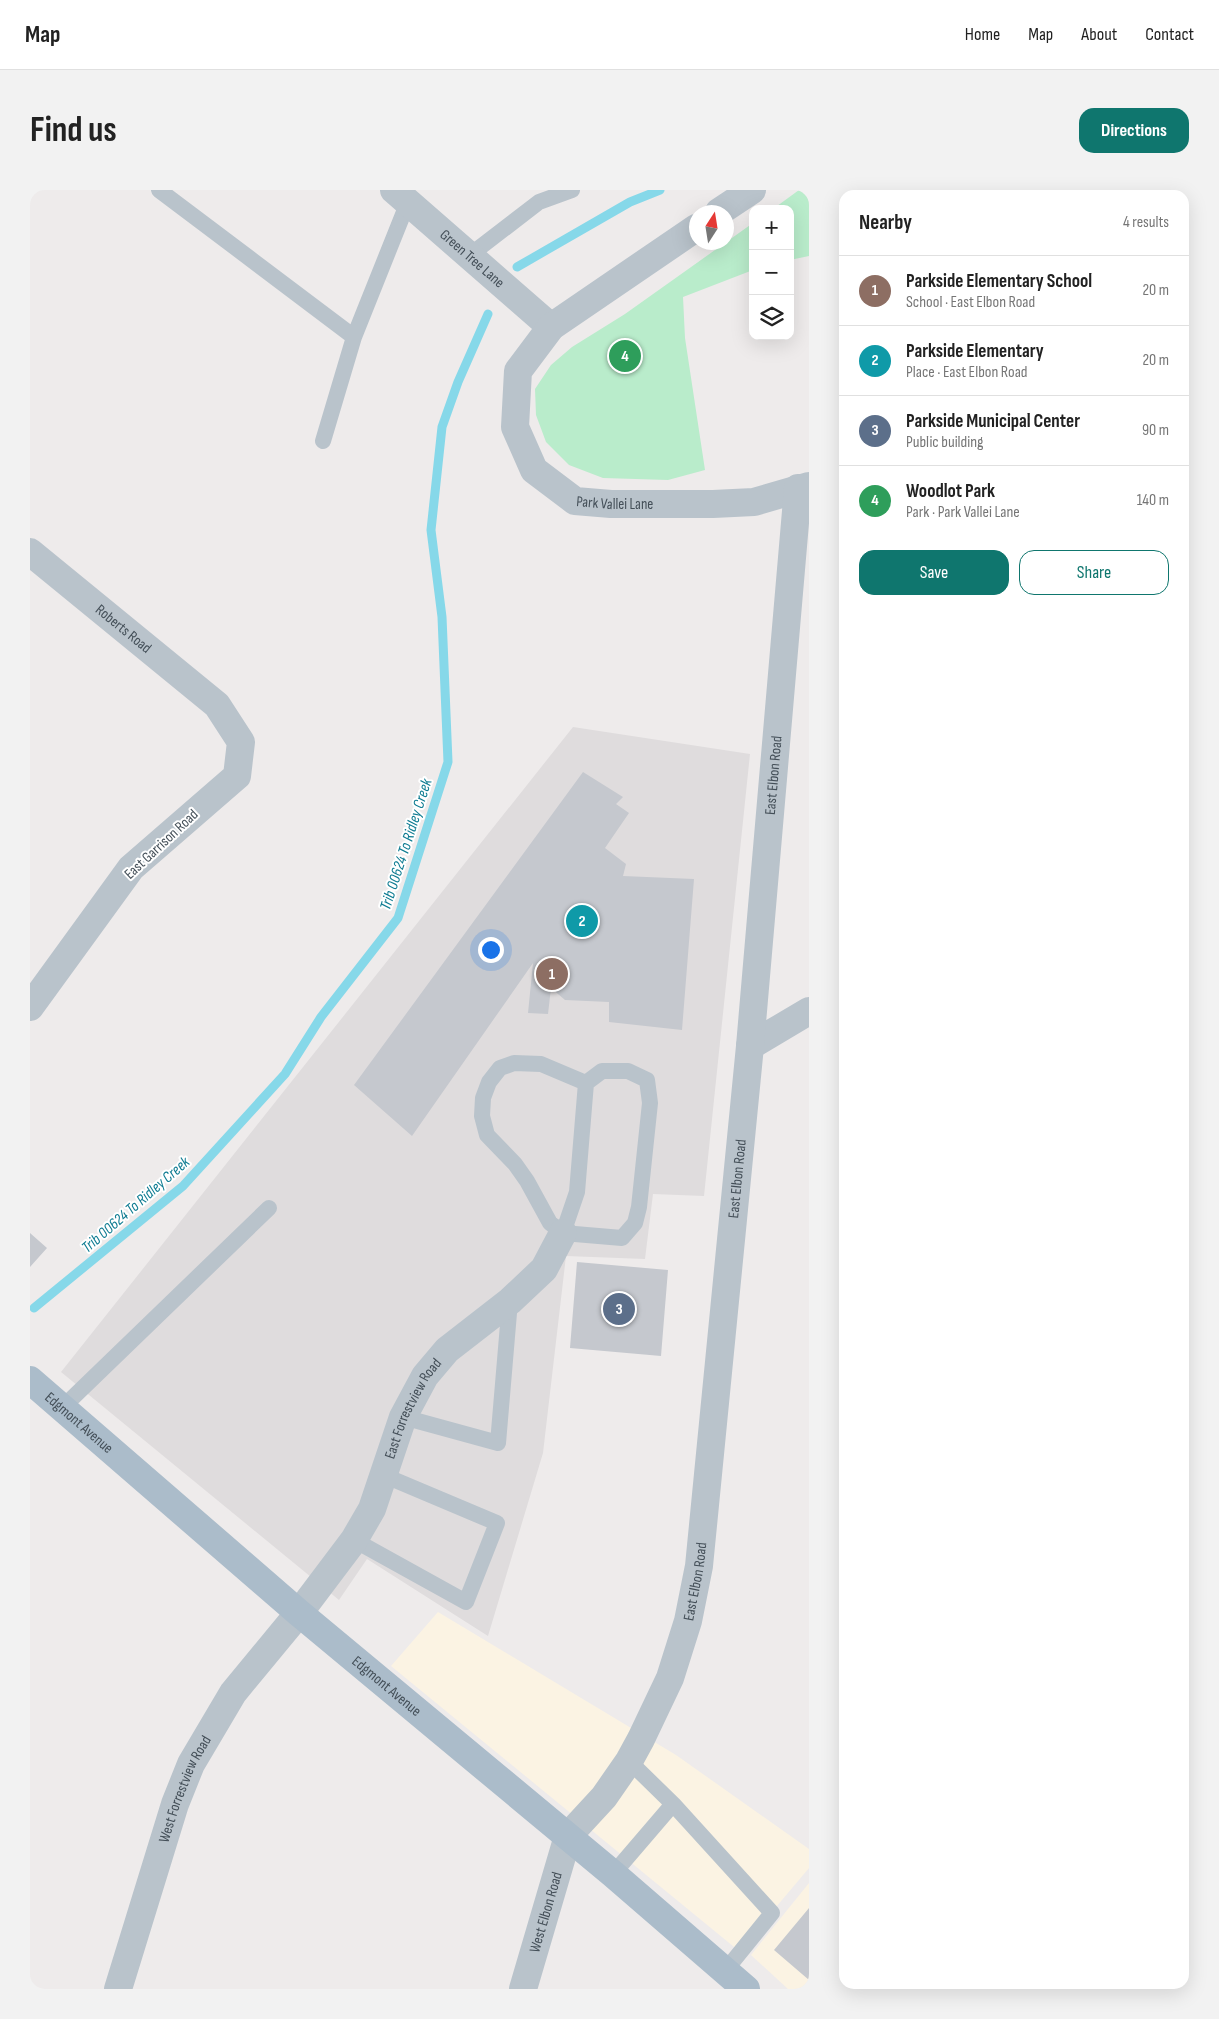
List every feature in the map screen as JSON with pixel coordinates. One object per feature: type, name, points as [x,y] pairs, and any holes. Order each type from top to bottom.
[{"type":"main road","name":"Edgmont Avenue","points":[[30,1380],[300,1613],[568,1836],[746,1989]]},
{"type":"street","points":[[730,205],[752,190]]},
{"type":"street","name":"Green Tree Lane","points":[[401,196],[551,327]]},
{"type":"street","name":"Park Vallei Lane","points":[[689,233],[551,327],[518,371],[515,427],[534,470],[575,501],[611,504],[754,502],[804,487]]},
{"type":"street","name":"East Elbon Road","points":[[568,1836],[604,1797],[629,1761],[670,1678],[688,1621],[699,1566],[804,487]]},
{"type":"street","name":"Roberts Road","points":[[30,552],[217,705]]},
{"type":"street","name":"East Garrison Road","points":[[30,1007],[131,868],[236,776],[241,742],[217,705]]},
{"type":"street","points":[[750,1046],[809,1011]]},
{"type":"street","name":"East Forrestview Road","points":[[300,1613],[354,1540],[372,1509],[403,1417],[425,1376],[446,1350],[510,1301],[544,1269],[563,1233]]},
{"type":"street","name":"West Forrestview Road","points":[[118,1989],[175,1804],[190,1764],[233,1693],[300,1613]]},
{"type":"street","name":"West Elbon Road","points":[[523,1989],[568,1836]]},
{"type":"lane","points":[[159,190],[354,336]]},
{"type":"lane","points":[[470,255],[539,202],[572,190]]},
{"type":"lane","points":[[323,441],[354,336],[401,196]]},
{"type":"lane","points":[[563,1233],[577,1192],[586,1084],[602,1071],[628,1071],[647,1080],[650,1103],[639,1207],[635,1222],[622,1238],[563,1233],[550,1223],[528,1181],[515,1164],[487,1135],[482,1116],[483,1098],[489,1082],[500,1068],[514,1063],[541,1064],[586,1084]]},
{"type":"lane","points":[[62,1408],[269,1208]]},
{"type":"lane","points":[[403,1417],[498,1443],[510,1301]]},
{"type":"lane","points":[[354,1540],[466,1602],[497,1523],[383,1475]]},
{"type":"lane","points":[[629,1761],[673,1804],[772,1913],[725,1971]]},
{"type":"lane","points":[[613,1874],[673,1804]]},
{"type":"shaded area","points":[[573,727],[750,754],[704,1196],[653,1194],[645,1259],[566,1256],[543,1453],[488,1636],[367,1559],[339,1600],[61,1372]]},
{"type":"shaded area","points":[[438,1612],[676,1755],[809,1849],[809,1868],[739,1951],[391,1666]]},
{"type":"shaded area","points":[[809,1883],[809,1989],[788,1989],[751,1955]]},
{"type":"green space","points":[[799,190],[809,190],[809,256],[794,259],[794,205],[778,205]]},
{"type":"green space","points":[[749,226],[749,272],[683,297],[685,338],[705,470],[668,480],[603,478],[569,465],[546,442],[536,415],[535,389],[551,365],[572,347],[625,314],[715,250],[734,250],[734,237]]},
{"type":"building","points":[[583,772],[623,797],[616,804],[629,813],[605,848],[626,864],[623,876],[694,879],[682,1030],[609,1022],[609,1002],[565,1000],[551,988],[548,1014],[528,1013],[533,963],[412,1136],[354,1085]]},
{"type":"building","points":[[30,1233],[47,1248],[30,1267]]},
{"type":"building","points":[[577,1262],[668,1270],[661,1356],[570,1348]]},
{"type":"building","points":[[809,1908],[809,1980],[774,1950]]},
{"type":"waterway","name":"Trib 00624 To Ridley Creek","points":[[517,267],[630,202],[660,190]]},
{"type":"waterway","name":"Trib 00624 To Ridley Creek","points":[[34,1308],[183,1186],[285,1074],[321,1017],[398,918],[448,762],[442,617],[431,530],[442,427],[458,382],[488,314]]},
{"type":"place","name":"Woodlot Park","points":[[625,356]]},
{"type":"place","name":"Parkside Elementary","points":[[582,921]]},
{"type":"place","name":"Parkside Elementary School","points":[[552,974]]},
{"type":"place","name":"Parkside Municipal Center","points":[[619,1309]]}]
